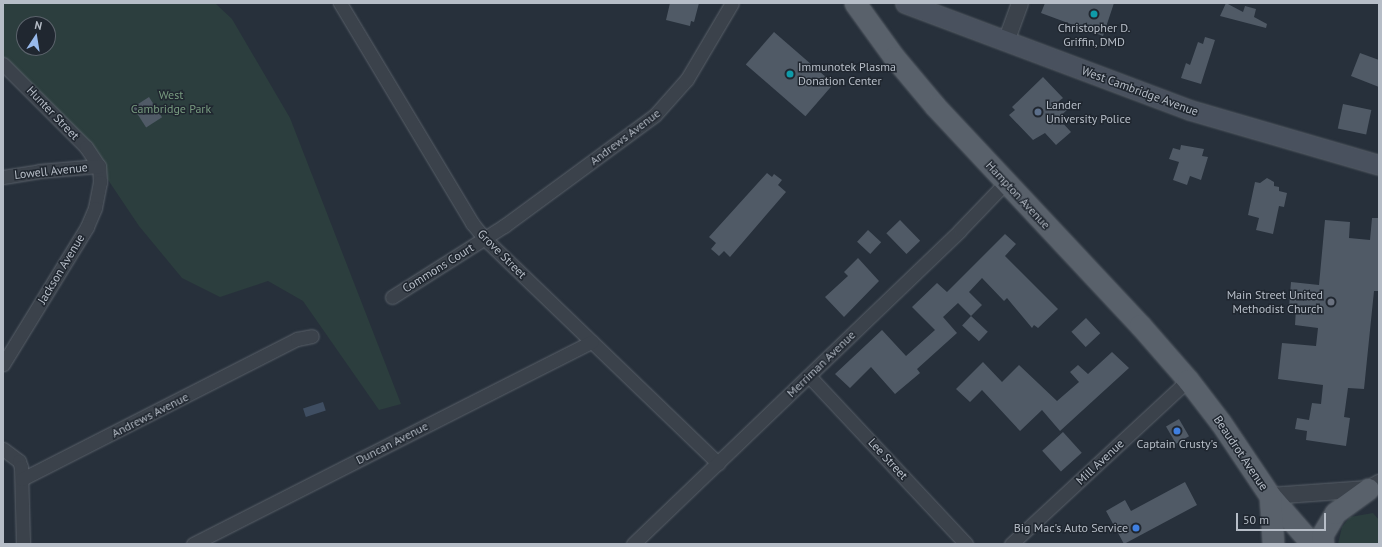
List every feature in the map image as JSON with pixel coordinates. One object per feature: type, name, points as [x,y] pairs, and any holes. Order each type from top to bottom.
[{"type":"main road","name":"Hampton Avenue","points":[[855,3],[914,82],[1188,380]]},
{"type":"main road","name":"West Cambridge Avenue","points":[[905,3],[1007,39],[1195,112],[1379,165]]},
{"type":"main road","name":"Beaudrot Avenue","points":[[1188,380],[1221,423],[1270,496]]},
{"type":"main road","points":[[1323,544],[1322,535],[1335,512],[1374,486]]},
{"type":"main road","points":[[1270,496],[1274,544]]},
{"type":"main road","points":[[1270,496],[1312,544]]},
{"type":"street","name":"Grove Street","points":[[340,3],[472,223],[484,238],[718,463]]},
{"type":"street","name":"Andrews Avenue","points":[[484,238],[642,125],[664,106],[687,79],[703,56],[732,3]]},
{"type":"street","points":[[1007,39],[1020,3]]},
{"type":"street","name":"Hunter Street","points":[[3,64],[86,147],[99,166]]},
{"type":"street","name":"Lowell Avenue","points":[[3,177],[39,171],[99,166]]},
{"type":"street","name":"Jackson Avenue","points":[[3,364],[87,227],[98,195],[99,166]]},
{"type":"street","name":"Merriman Avenue","points":[[633,544],[960,230],[1006,182]]},
{"type":"street","name":"Commons Court","points":[[392,297],[484,238]]},
{"type":"street","name":"Andrews Avenue","points":[[22,479],[297,339],[312,336]]},
{"type":"street","name":"Duncan Avenue","points":[[193,544],[592,342]]},
{"type":"street","name":"Lee Street","points":[[808,376],[966,544]]},
{"type":"street","name":"Mill Avenue","points":[[1011,544],[1188,380]]},
{"type":"street","points":[[3,449],[19,461],[22,479],[22,544]]},
{"type":"street","name":"Beaudrot Avenue","points":[[1270,496],[1374,486]]},
{"type":"green space","name":"West Cambridge Park","points":[[3,3],[215,3],[232,19],[290,118],[401,404],[379,410],[303,301],[268,281],[220,297],[182,278],[139,226],[86,147],[3,64]]},
{"type":"green space","points":[[1373,513],[1379,520],[1379,544],[1338,544],[1342,527],[1350,517]]},
{"type":"water","points":[[323,402],[326,411],[306,417],[303,408]]},
{"type":"building","points":[[670,3],[699,3],[694,22],[691,21],[690,26],[666,20]]},
{"type":"building","points":[[1045,3],[1114,3],[1103,36],[1041,13]]},
{"type":"building","points":[[1226,3],[1243,12],[1245,6],[1256,9],[1254,17],[1267,24],[1266,28],[1220,16]]},
{"type":"building","name":"Immunotek Plasma Donation Center","points":[[774,32],[834,84],[805,116],[746,64]]},
{"type":"building","points":[[1205,37],[1215,40],[1201,84],[1181,78],[1186,63],[1190,65],[1198,42],[1203,44]]},
{"type":"building","points":[[1360,53],[1379,60],[1379,87],[1351,76]]},
{"type":"building","name":"Lander University Police","points":[[1043,77],[1063,98],[1059,101],[1067,110],[1058,118],[1071,132],[1056,145],[1045,133],[1033,140],[1009,115],[1015,110],[1012,107]]},
{"type":"building","points":[[149,97],[162,117],[146,127],[133,107]]},
{"type":"building","points":[[1343,104],[1371,110],[1366,134],[1338,128]]},
{"type":"building","points":[[1181,145],[1204,149],[1202,156],[1208,157],[1201,180],[1190,176],[1187,185],[1173,180],[1179,162],[1169,159],[1173,148],[1180,150]]},
{"type":"building","points":[[767,173],[772,177],[774,174],[782,180],[778,185],[786,192],[730,257],[724,251],[719,256],[711,249],[716,243],[709,237]]},
{"type":"building","points":[[1267,178],[1274,182],[1274,186],[1279,187],[1279,191],[1287,193],[1284,207],[1279,206],[1273,234],[1256,230],[1259,218],[1248,215],[1255,182],[1260,183]]},
{"type":"building","name":"Main Street United Methodist Church","points":[[1372,218],[1379,218],[1379,291],[1374,291],[1364,389],[1348,388],[1344,417],[1350,418],[1346,446],[1306,440],[1307,431],[1295,429],[1297,418],[1309,420],[1312,403],[1321,404],[1323,385],[1278,379],[1282,343],[1316,346],[1318,328],[1295,325],[1296,308],[1289,307],[1291,282],[1319,285],[1325,220],[1350,222],[1349,238],[1370,240]]},
{"type":"building","points":[[900,220],[920,241],[906,254],[886,233]]},
{"type":"building","points":[[868,230],[881,242],[870,254],[857,242]]},
{"type":"building","points":[[1005,234],[1016,244],[1005,256],[1058,309],[1038,328],[1034,325],[1032,328],[1007,298],[1004,301],[982,278],[969,292],[982,305],[971,316],[958,303],[943,317],[957,333],[917,369],[920,373],[895,394],[871,367],[850,388],[835,374],[882,330],[906,356],[935,330],[912,307],[937,283],[947,292]]},
{"type":"building","points":[[858,258],[879,281],[844,317],[825,297],[848,276],[844,272]]},
{"type":"building","points":[[971,316],[988,332],[979,341],[962,326]]},
{"type":"building","points":[[1086,318],[1100,333],[1086,347],[1071,332]]},
{"type":"building","points":[[1112,352],[1129,368],[1060,431],[1042,410],[1020,431],[982,390],[970,402],[956,389],[983,362],[1002,382],[1019,365],[1057,401],[1079,382],[1070,372],[1078,365],[1088,374]]},
{"type":"building","name":"Captain Crusty's","points":[[1179,419],[1189,436],[1176,444],[1166,426]]},
{"type":"building","points":[[1063,432],[1082,453],[1061,472],[1042,451]]},
{"type":"building","name":"Big Mac's Auto Service","points":[[1185,482],[1197,505],[1124,544],[1106,511],[1125,500],[1131,511]]},
{"type":"place","name":"Christopher D. Griffin, DMD","points":[[1094,14]]},
{"type":"place","name":"Immunotek Plasma Donation Center","points":[[790,74]]},
{"type":"place","name":"Lander University Police","points":[[1038,112]]},
{"type":"place","name":"Main Street United Methodist Church","points":[[1331,302]]},
{"type":"place","name":"Captain Crusty's","points":[[1177,431]]},
{"type":"place","name":"Big Mac's Auto Service","points":[[1136,528]]}]
